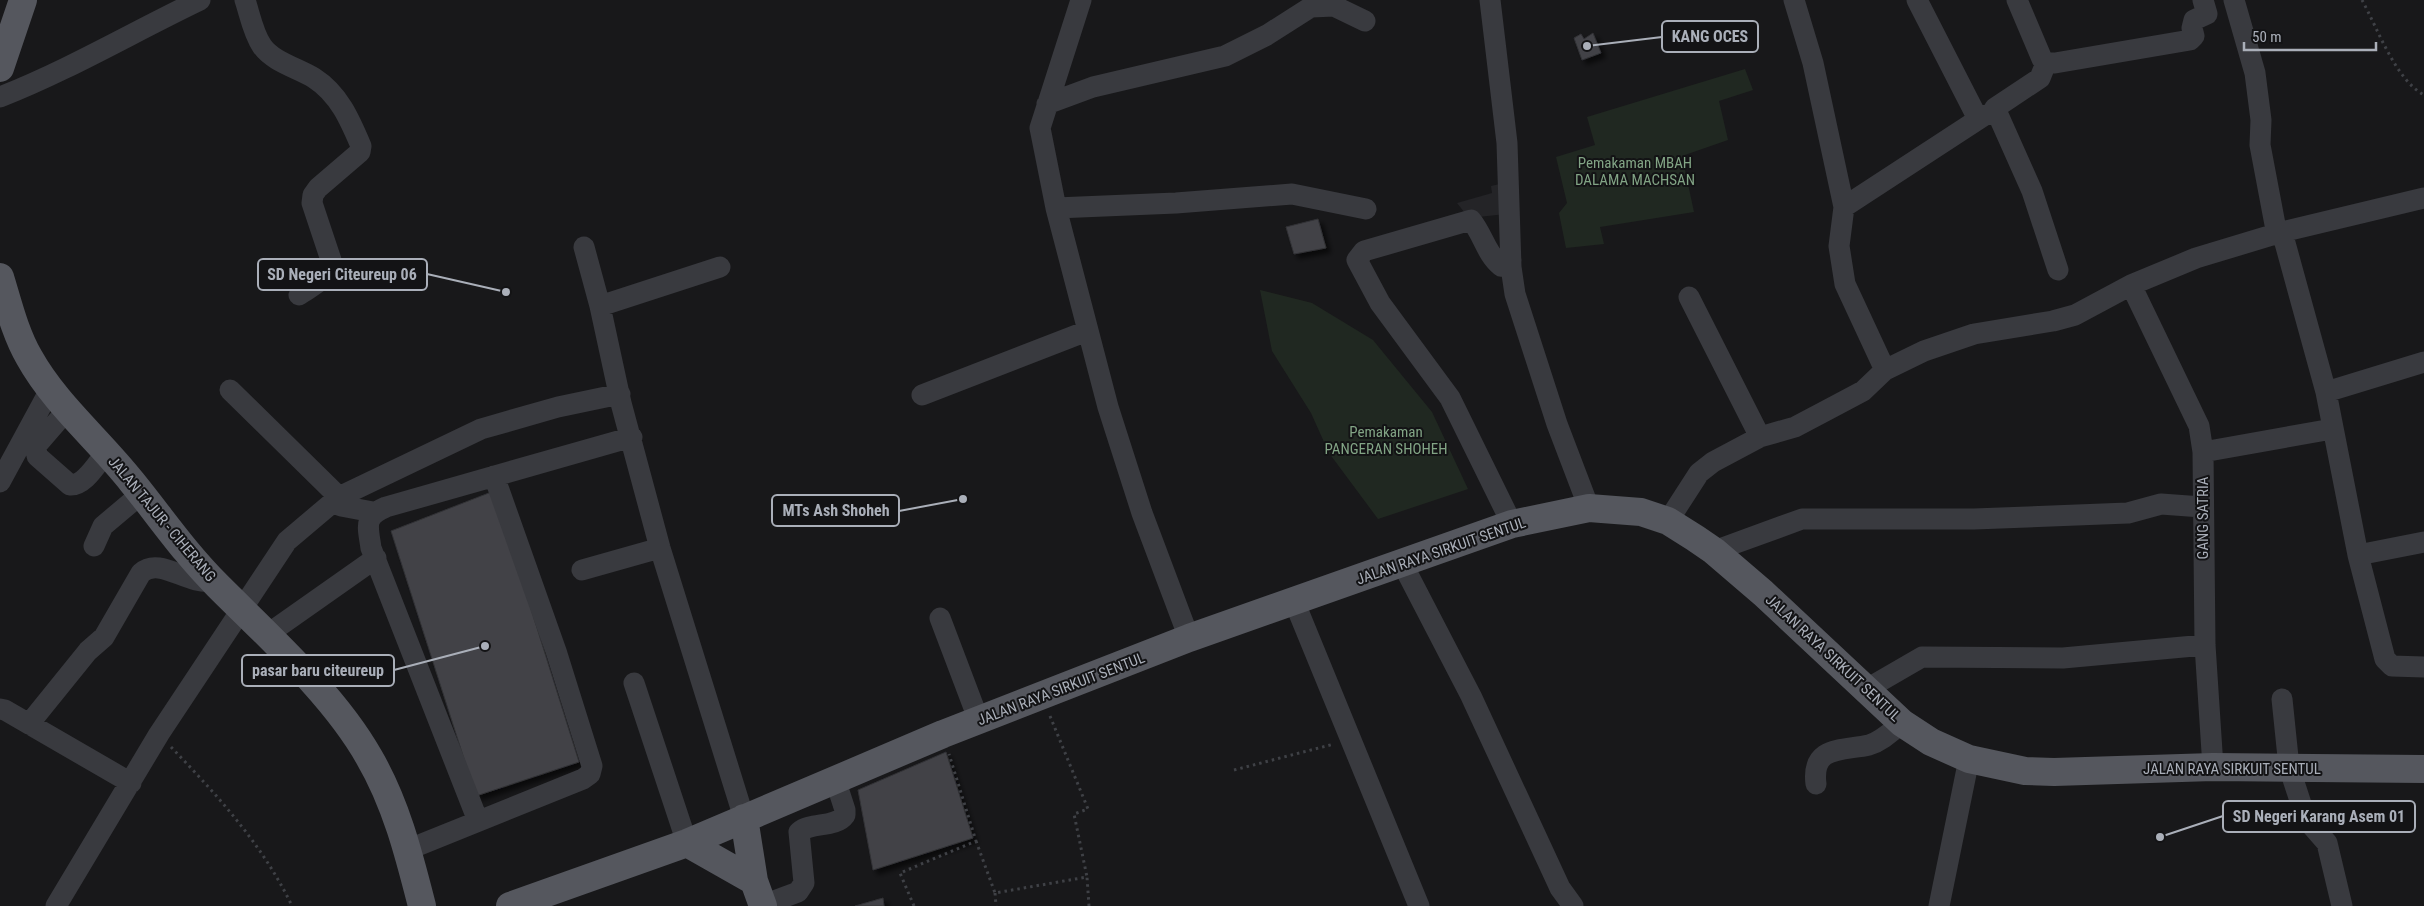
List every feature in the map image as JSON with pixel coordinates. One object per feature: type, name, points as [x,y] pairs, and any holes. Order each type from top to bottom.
[{"type":"main road","points":[[0,68],[23,0]]},
{"type":"main road","name":"JALAN TAJUR - CIHERANG","points":[[0,277],[14,322],[28,356],[51,388],[142,494],[184,551],[243,612],[268,634],[313,683],[350,728],[369,756],[390,798],[408,850],[422,906]]},
{"type":"main road","name":"JALAN RAYA SIRKUIT SENTUL","points":[[510,906],[688,843],[944,734],[1189,638],[1512,524],[1589,508],[1641,512],[1668,521],[1714,551],[1763,593],[1902,724],[1930,742],[1969,759],[2025,771],[2054,772],[2213,767],[2424,770]]},
{"type":"main road","points":[[744,818],[760,897]]},
{"type":"main road","points":[[688,843],[760,897]]},
{"type":"street","points":[[0,97],[43,80],[152,22],[200,0]]},
{"type":"street","points":[[245,0],[263,47],[270,54],[316,79],[326,87],[346,112],[361,146],[360,152],[318,188],[313,195],[312,203],[331,260],[330,269],[326,276],[299,295]]},
{"type":"street","points":[[1081,0],[1040,128],[1056,208],[1108,407],[1142,513],[1189,638]]},
{"type":"street","points":[[1490,0],[1508,143],[1511,260],[1515,294],[1557,424],[1589,508]]},
{"type":"street","points":[[1794,0],[1813,63],[1844,207],[1839,246],[1846,284],[1885,370]]},
{"type":"street","points":[[1917,0],[1985,116]]},
{"type":"street","points":[[1844,207],[1985,116],[2040,78],[2046,63],[2017,0]]},
{"type":"street","points":[[2046,63],[2190,40],[2194,36],[2192,28],[2194,20],[2207,14],[2203,0]]},
{"type":"street","points":[[2234,0],[2255,73],[2261,120],[2260,145],[2280,234],[2326,392],[2358,554],[2385,659],[2392,666],[2424,667]]},
{"type":"street","points":[[1047,104],[1093,87],[1225,56],[1267,35],[1311,7],[1334,6],[1365,21]]},
{"type":"street","points":[[1985,116],[1999,117],[2032,192],[2058,270]]},
{"type":"street","points":[[1056,208],[1176,203],[1292,194],[1315,197],[1366,209]]},
{"type":"street","points":[[1668,521],[1699,473],[1713,462],[1760,437],[1795,427],[1839,404],[1863,391],[1885,370],[1924,351],[1974,334],[2053,321],[2075,315],[2131,285],[2196,258],[2280,234],[2424,198]]},
{"type":"street","points":[[1511,260],[1501,266],[1493,259],[1477,227],[1471,220],[1364,251],[1357,260],[1380,303],[1450,398],[1512,524]]},
{"type":"street","points":[[584,247],[660,548],[744,818]]},
{"type":"street","points":[[600,306],[720,266]]},
{"type":"street","name":"GANG SATRIA","points":[[2131,285],[2199,426],[2203,452],[2202,507],[2205,645],[2213,767]]},
{"type":"street","points":[[1689,297],[1760,437]]},
{"type":"street","points":[[922,395],[1087,331]]},
{"type":"street","points":[[2326,392],[2424,362]]},
{"type":"street","points":[[0,482],[51,388]]},
{"type":"street","points":[[230,390],[340,501],[373,512],[632,437]]},
{"type":"street","points":[[56,906],[159,734],[243,612],[289,550],[340,501],[481,429],[558,407],[621,398]]},
{"type":"street","points":[[68,409],[36,446],[37,456],[70,486],[74,486],[85,478],[106,453]]},
{"type":"street","points":[[2203,452],[2332,429]]},
{"type":"street","points":[[408,850],[583,779],[590,774],[592,766],[556,650],[494,476]]},
{"type":"street","points":[[94,546],[103,526],[142,494]]},
{"type":"street","points":[[1714,551],[1802,519],[1974,519],[2128,514],[2161,504],[2202,507]]},
{"type":"street","points":[[373,512],[368,523],[371,548],[478,821]]},
{"type":"street","points":[[2358,554],[2424,542]]},
{"type":"street","points":[[582,570],[660,548]]},
{"type":"street","points":[[268,634],[376,558]]},
{"type":"street","points":[[1402,563],[1471,696],[1560,888],[1573,906]]},
{"type":"street","points":[[29,724],[88,651],[101,642],[141,573],[146,569],[159,567],[200,582],[213,581]]},
{"type":"street","points":[[1294,602],[1352,739],[1419,906]]},
{"type":"street","points":[[940,618],[979,721]]},
{"type":"street","points":[[1865,690],[1922,657],[2063,658],[2205,645]]},
{"type":"street","points":[[634,683],[688,843]]},
{"type":"street","points":[[2282,699],[2289,767],[2306,818],[2327,843],[2342,906]]},
{"type":"street","points":[[0,709],[5,710],[131,783]]},
{"type":"street","points":[[1816,784],[1817,764],[1826,754],[1875,742],[1902,724]]},
{"type":"street","points":[[1939,906],[1969,759]]},
{"type":"street","points":[[760,897],[798,892],[802,887],[804,882],[797,835],[806,828],[840,820],[845,815],[835,779]]},
{"type":"path","points":[[2362,0],[2402,74],[2413,89],[2424,95]]},
{"type":"path","points":[[1042,697],[1088,809],[1074,814],[1087,877],[1089,906]]},
{"type":"path","points":[[159,734],[238,822],[266,860],[292,906]]},
{"type":"path","points":[[944,734],[976,842],[995,893],[996,906]]},
{"type":"path","points":[[1234,770],[1318,750],[1352,739]]},
{"type":"path","points":[[914,906],[900,874],[976,842]]},
{"type":"path","points":[[995,893],[1087,877]]},
{"type":"shaded area","points":[[1504,183],[1506,214],[1469,218],[1457,203],[1492,193],[1491,186]]},
{"type":"green space","name":"Pemakaman MBAH DALAMA MACHSAN","points":[[1745,69],[1753,90],[1719,101],[1728,140],[1682,156],[1694,212],[1600,227],[1604,244],[1566,248],[1559,213],[1567,203],[1556,157],[1595,145],[1587,117]]},
{"type":"green space","name":"Pemakaman PANGERAN SHOHEH","points":[[1260,290],[1312,303],[1373,340],[1432,412],[1468,489],[1378,519],[1329,453],[1311,413],[1272,351]]},
{"type":"building","points":[[1593,33],[1601,53],[1582,60],[1574,38],[1581,34],[1584,39]]},
{"type":"building","points":[[1318,219],[1326,248],[1294,254],[1286,227]]},
{"type":"building","points":[[494,491],[579,762],[476,796],[391,531]]},
{"type":"building","points":[[946,752],[973,838],[873,870],[858,790]]},
{"type":"building","points":[[883,898],[884,906],[855,906]]},
{"type":"place","name":"KANG OCES","points":[[1587,46]]},
{"type":"place","name":"SD Negeri Citeureup 06","points":[[506,292]]},
{"type":"place","name":"MTs Ash Shoheh","points":[[963,499]]},
{"type":"place","name":"pasar baru citeureup","points":[[485,646]]},
{"type":"place","name":"SD Negeri Karang Asem 01","points":[[2160,837]]}]
